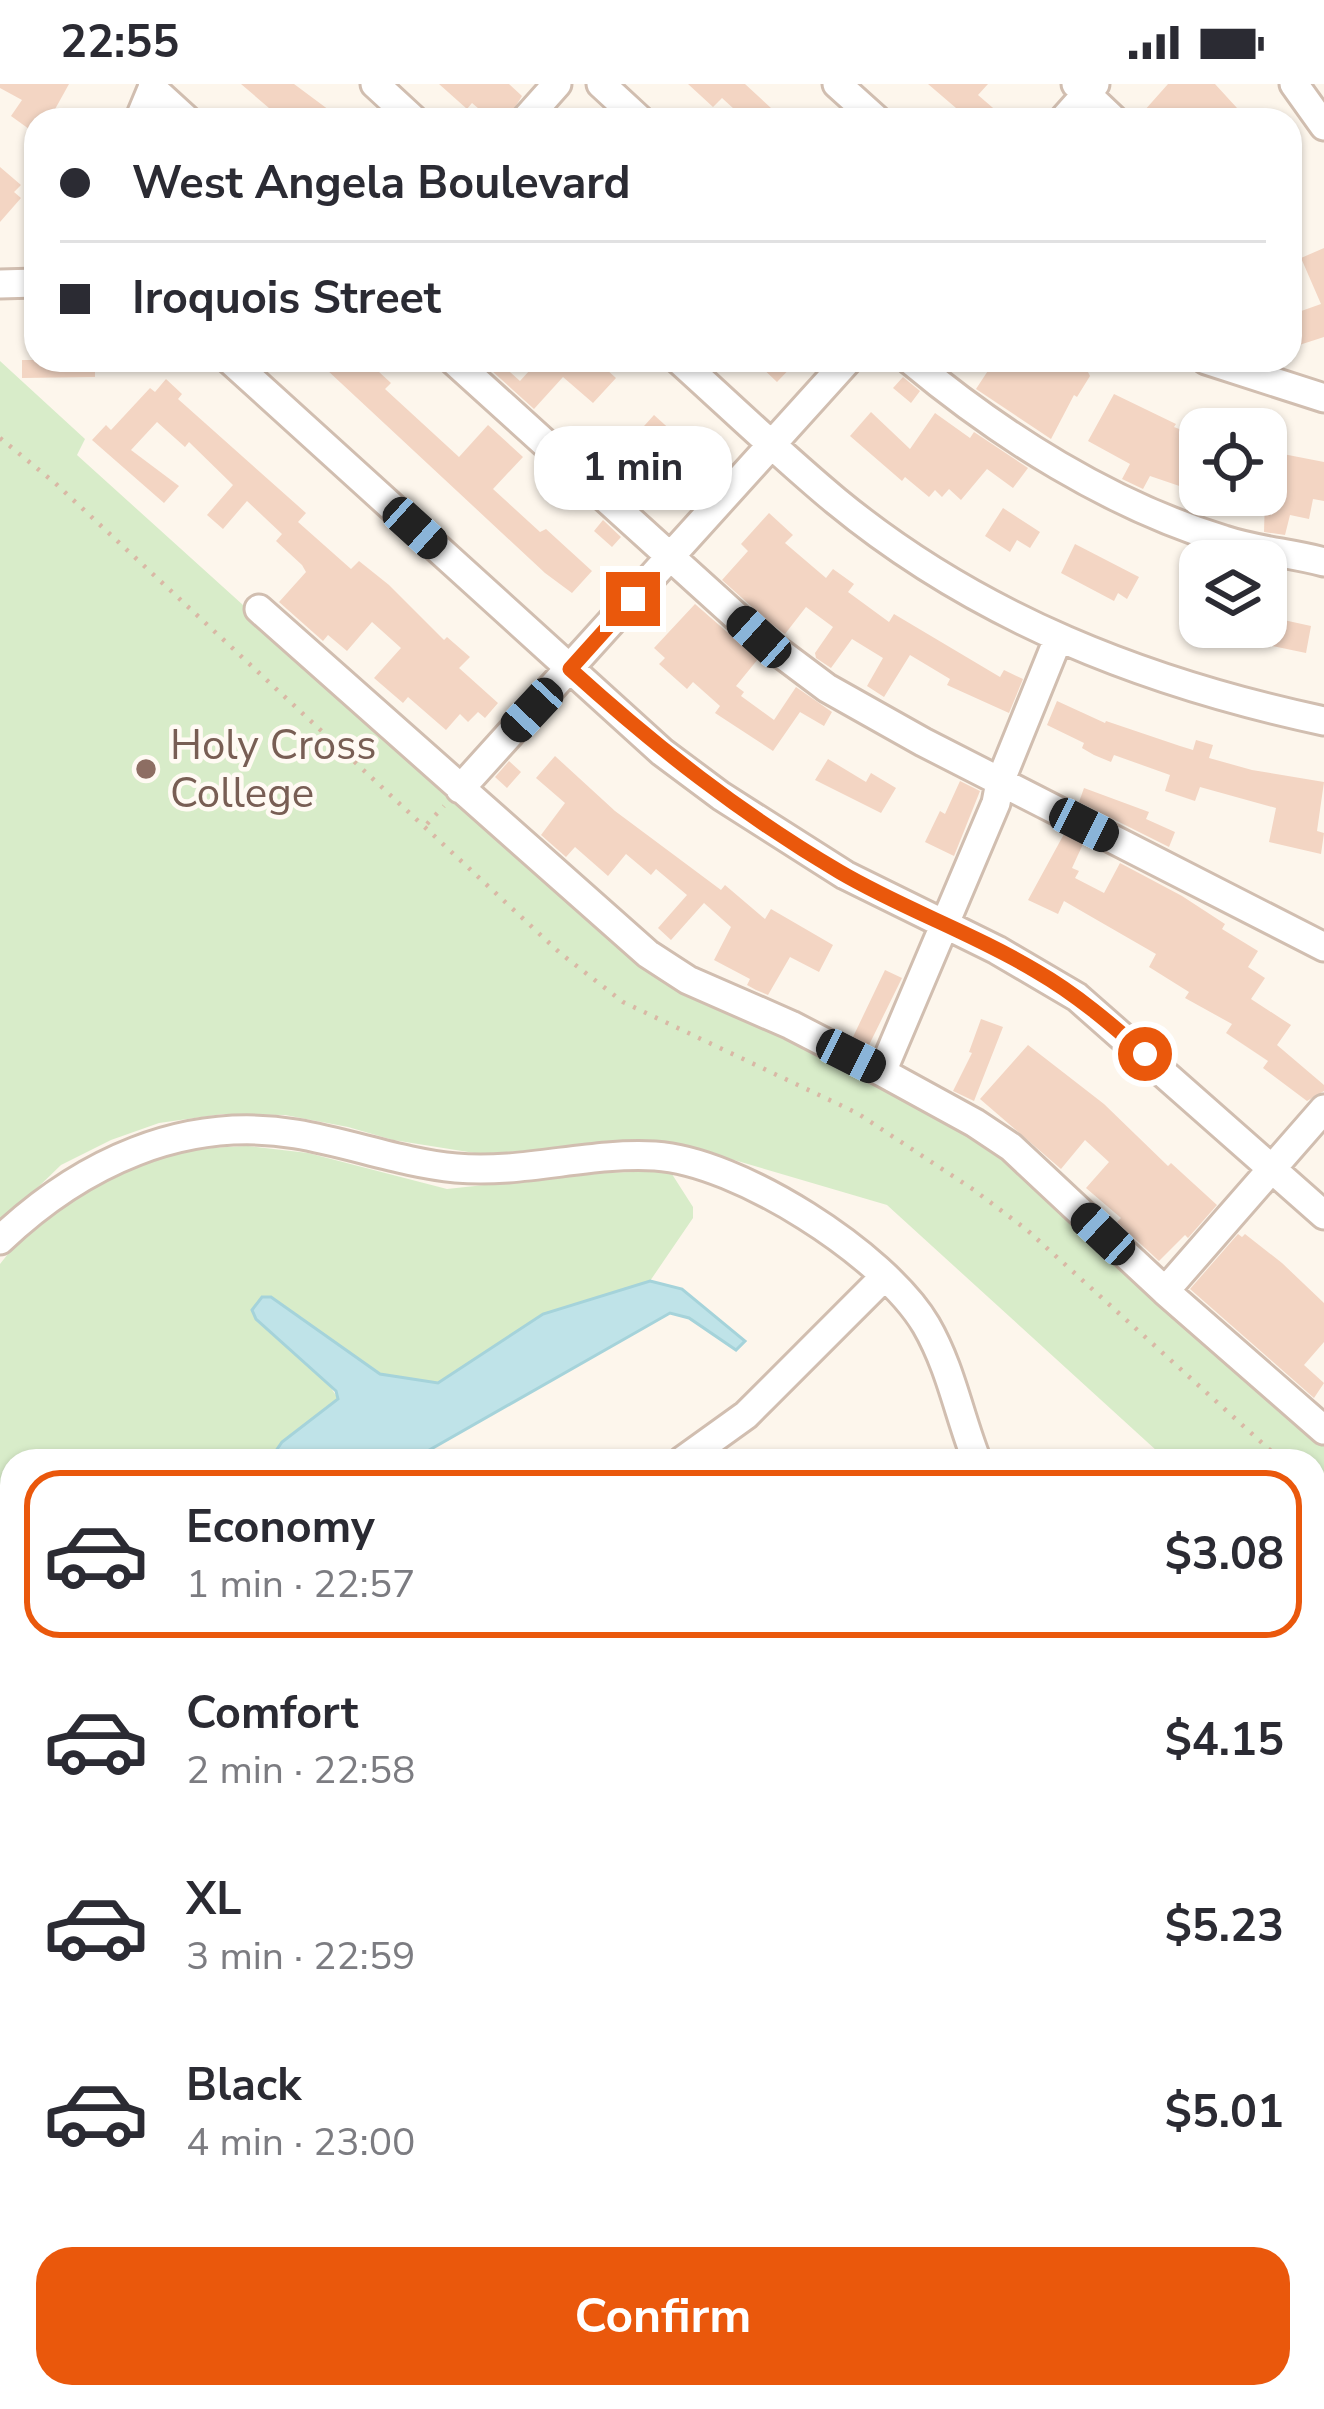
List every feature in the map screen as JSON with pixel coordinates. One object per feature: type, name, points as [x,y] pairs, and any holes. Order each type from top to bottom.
[{"type":"street","points":[[375,84],[401,108]]},
{"type":"street","points":[[536,108],[557,84]]},
{"type":"street","points":[[602,84],[627,108]]},
{"type":"street","points":[[837,84],[864,108]]},
{"type":"street","points":[[1294,84],[1324,126]]},
{"type":"street","points":[[153,86],[175,108]]},
{"type":"street","points":[[243,372],[662,752],[721,796],[845,875],[1037,971],[1077,997],[1324,1215]]},
{"type":"street","points":[[466,372],[759,637],[827,688],[1324,947]]},
{"type":"street","points":[[692,372],[877,533],[982,600],[1058,639],[1198,691],[1324,721]]},
{"type":"street","points":[[460,789],[837,372]]},
{"type":"street","points":[[927,372],[1038,453],[1130,502],[1225,541],[1324,562]]},
{"type":"street","points":[[1268,372],[1324,398]]},
{"type":"street","points":[[260,609],[648,954],[688,980],[882,1072],[1012,1147],[1165,1291],[1324,1430]]},
{"type":"street","points":[[882,1072],[996,803],[1000,782],[1058,639]]},
{"type":"street","points":[[1165,1291],[1324,1109]]},
{"type":"street","points":[[0,1240],[75,1179],[140,1149],[207,1132],[267,1130],[452,1168],[512,1168],[627,1156],[706,1165],[769,1194],[835,1237],[915,1310],[942,1355],[973,1449]]},
{"type":"street","points":[[699,1449],[746,1415],[883,1278]]},
{"type":"green space","points":[[0,361],[85,439],[77,455],[533,867],[862,1074],[1005,1153],[1324,1442],[1324,1449],[1155,1449],[887,1205],[693,1148],[597,1145],[481,1154],[285,1115],[223,1114],[159,1123],[111,1140],[61,1165],[0,1224]]},
{"type":"green space","points":[[248,1146],[308,1153],[447,1189],[597,1173],[670,1171],[693,1207],[693,1218],[650,1281],[543,1314],[438,1383],[380,1374],[271,1297],[339,1400],[277,1449],[0,1449],[0,1264],[38,1224],[86,1191],[139,1166],[206,1149]]},
{"type":"water","points":[[650,1281],[682,1289],[745,1341],[736,1350],[689,1318],[670,1313],[431,1449],[277,1449],[338,1399],[336,1391],[256,1319],[252,1310],[262,1297],[271,1297],[380,1374],[438,1383],[543,1314]]},
{"type":"building","points":[[0,84],[69,84],[56,108],[24,108],[24,125],[11,116],[22,100]]},
{"type":"building","points":[[241,84],[294,84],[326,108],[269,108]]},
{"type":"building","points":[[439,84],[509,84],[522,96],[514,108],[478,108],[472,103],[466,108]]},
{"type":"building","points":[[688,84],[745,84],[771,108],[733,108],[722,98],[713,107]]},
{"type":"building","points":[[928,84],[988,84],[978,95],[993,108],[956,108]]},
{"type":"building","points":[[1168,84],[1215,84],[1237,108],[1147,108]]},
{"type":"building","points":[[0,167],[21,185],[14,192],[21,198],[0,222]]},
{"type":"building","points":[[1324,248],[1324,337],[1302,344],[1302,311],[1321,304],[1302,258]]},
{"type":"building","points":[[22,360],[24,372],[95,372],[95,377],[22,378]]},
{"type":"building","points":[[329,372],[379,372],[391,383],[385,389],[459,457],[488,425],[523,457],[493,489],[592,571],[572,593]]},
{"type":"building","points":[[493,372],[510,372],[520,381],[528,372],[609,372],[616,378],[593,403],[563,377],[534,409]]},
{"type":"building","points":[[767,372],[787,372],[777,382]]},
{"type":"building","points":[[987,372],[1088,372],[1090,376],[1074,395],[1051,439],[976,389]]},
{"type":"building","points":[[903,377],[920,391],[911,403],[893,388]]},
{"type":"building","points":[[166,379],[182,394],[178,399],[306,513],[298,522],[351,569],[359,561],[444,640],[447,637],[470,657],[459,668],[498,703],[485,718],[478,712],[468,722],[460,714],[446,730],[408,697],[403,703],[374,678],[401,648],[372,622],[347,651],[328,635],[323,641],[279,602],[306,572],[276,541],[282,534],[247,501],[223,529],[207,515],[233,485],[189,442],[185,447],[157,422],[131,450],[179,486],[164,503],[92,440],[106,425],[111,430],[150,388],[155,392]]},
{"type":"building","points":[[1114,394],[1176,424],[1179,486],[1150,476],[1143,489],[1122,479],[1130,464],[1088,441]]},
{"type":"building","points":[[871,412],[910,449],[935,413],[970,438],[974,432],[1028,468],[1013,488],[987,469],[961,500],[949,489],[942,497],[935,490],[929,497],[905,477],[902,481],[850,436]]},
{"type":"building","points":[[654,415],[684,442],[666,463],[635,436]]},
{"type":"building","points":[[1287,455],[1324,462],[1324,501],[1313,499],[1309,519],[1290,515],[1285,535],[1264,532],[1264,516],[1287,516]]},
{"type":"building","points":[[1003,508],[1040,532],[1030,548],[1017,540],[1010,552],[985,536]]},
{"type":"building","points":[[769,513],[793,535],[785,543],[826,578],[833,569],[854,584],[848,592],[889,622],[894,614],[1000,677],[1004,670],[1023,679],[1009,713],[947,685],[950,679],[910,655],[884,697],[867,686],[883,658],[852,639],[831,668],[816,658],[833,627],[806,607],[785,634],[770,623],[722,580],[748,551],[741,544]]},
{"type":"building","points":[[603,520],[621,537],[612,547],[594,531]]},
{"type":"building","points":[[1075,544],[1139,577],[1127,599],[1118,593],[1114,601],[1061,573]]},
{"type":"building","points":[[695,604],[758,659],[736,686],[744,692],[741,696],[774,720],[796,687],[832,712],[824,726],[800,712],[773,751],[715,713],[720,706],[693,682],[687,689],[659,664],[665,658],[654,648]]},
{"type":"building","points":[[1287,621],[1311,626],[1306,653],[1282,648],[1287,648]]},
{"type":"building","points":[[1057,701],[1105,723],[1193,750],[1196,740],[1213,745],[1209,758],[1324,782],[1317,831],[1324,833],[1321,854],[1269,842],[1276,808],[1200,787],[1195,801],[1165,791],[1170,775],[1114,755],[1111,762],[1094,755],[1082,748],[1084,743],[1047,725]]},
{"type":"building","points":[[555,756],[615,811],[721,890],[725,885],[765,919],[771,909],[833,945],[819,972],[790,957],[768,995],[756,990],[747,985],[750,979],[714,960],[731,927],[704,903],[671,940],[658,928],[687,895],[656,869],[651,875],[626,854],[608,876],[575,847],[566,857],[541,835],[565,803],[536,778]]},
{"type":"building","points":[[828,759],[866,782],[871,773],[896,788],[881,813],[815,780]]},
{"type":"building","points":[[509,761],[521,772],[507,788],[495,777]]},
{"type":"building","points":[[960,781],[980,791],[954,856],[925,842]]},
{"type":"building","points":[[1084,788],[1149,812],[1146,819],[1175,832],[1169,847],[1079,802]]},
{"type":"building","points":[[1064,834],[1083,844],[1072,868],[1079,871],[1075,878],[1104,893],[1120,863],[1182,896],[1258,951],[1248,967],[1265,978],[1251,999],[1291,1025],[1277,1045],[1324,1085],[1324,1091],[1307,1101],[1263,1068],[1268,1061],[1226,1033],[1232,1024],[1185,998],[1189,992],[1149,967],[1156,954],[1064,901],[1058,914],[1028,900]]},
{"type":"building","points":[[885,970],[902,978],[869,1045],[853,1037]]},
{"type":"building","points":[[981,1019],[1003,1027],[974,1101],[953,1091],[972,1053]]},
{"type":"building","points":[[1028,1045],[1104,1104],[1217,1205],[1159,1261],[1086,1188],[1109,1162],[1085,1140],[1061,1169],[980,1099]]},
{"type":"building","points":[[1238,1234],[1245,1234],[1282,1263],[1324,1303],[1324,1342],[1304,1365],[1324,1383],[1314,1398],[1190,1289]]},
{"type":"place","name":"Holy Cross College","points":[[146,769]]},
{"type":"route","points":[[633,599],[570,669],[662,752],[721,796],[845,875],[1037,971],[1077,997],[1145,1054]]}]
